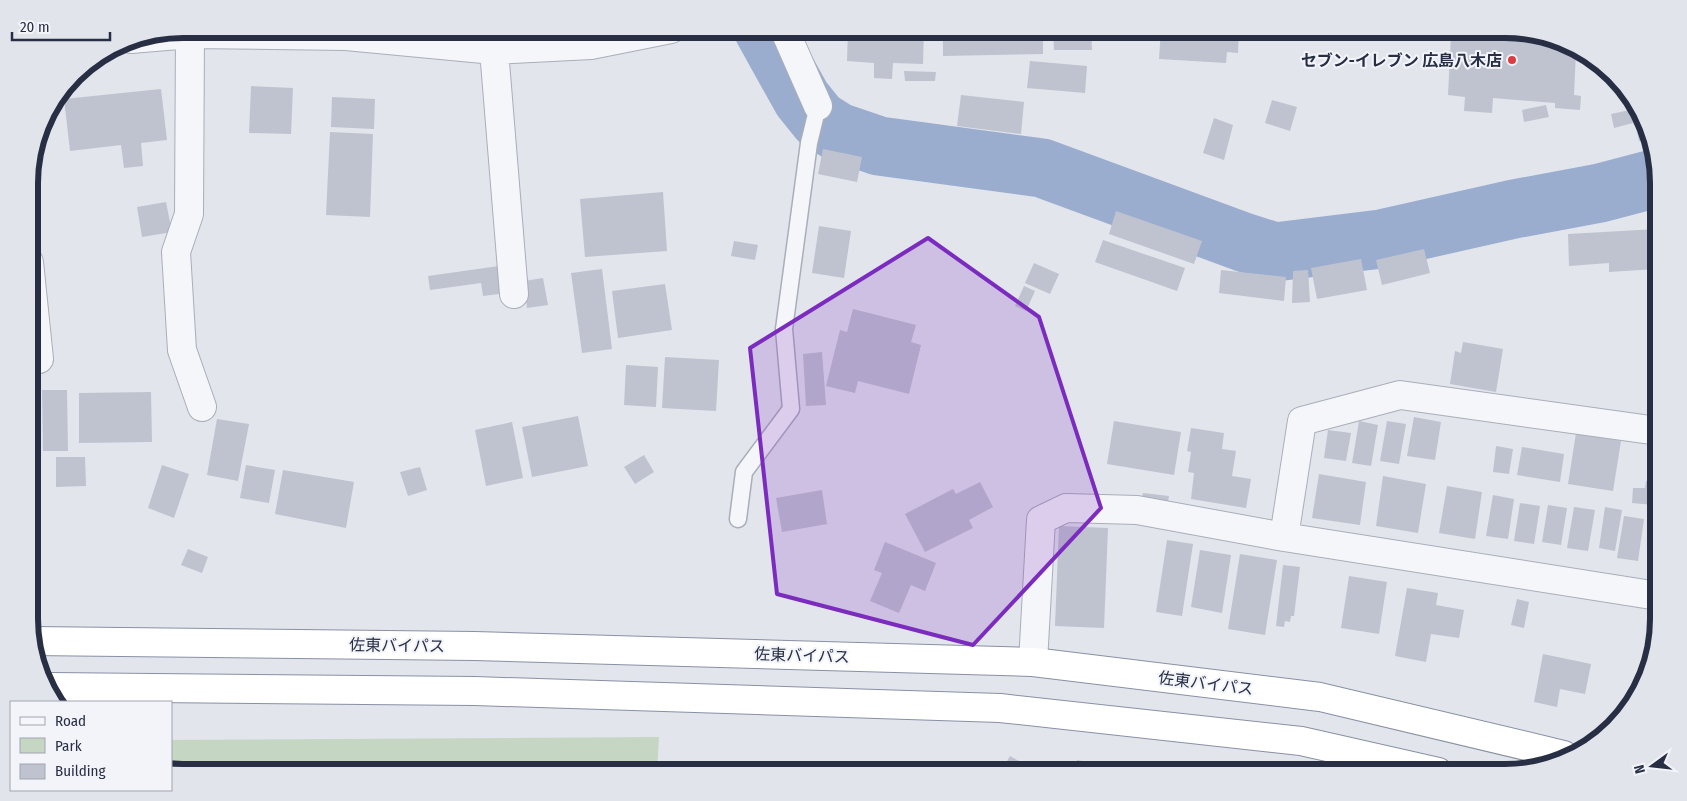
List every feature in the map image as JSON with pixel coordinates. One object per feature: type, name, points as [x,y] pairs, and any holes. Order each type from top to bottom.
[{"type":"highway","name":"佐東バイパス","points":[[40,641],[474,646],[1033,662],[1320,698],[1557,753]]},
{"type":"highway","points":[[55,686],[475,691],[1000,708],[1301,741],[1399,763]]},
{"type":"street","points":[[190,38],[189,214],[176,252],[182,350],[202,407]]},
{"type":"street","points":[[367,38],[494,50],[591,45],[626,38]]},
{"type":"street","points":[[787,38],[815,117]]},
{"type":"street","points":[[494,50],[514,294]]},
{"type":"street","points":[[38,349],[39,359]]},
{"type":"street","points":[[1284,537],[1302,421],[1400,395],[1650,430]]},
{"type":"street","points":[[1033,662],[1041,520],[1066,508],[1137,510],[1284,537],[1650,595]]},
{"type":"lane","points":[[738,518],[744,472],[791,408],[784,329],[815,117]]},
{"type":"highlighted area","points":[[928,238],[1039,317],[1101,508],[973,645],[777,594],[750,348]]},
{"type":"green space","points":[[659,737],[657,764],[183,764],[172,763],[172,740]]},
{"type":"building","points":[[848,38],[924,38],[923,64],[893,63],[892,79],[874,78],[874,63],[847,61]]},
{"type":"building","points":[[943,38],[1043,38],[1043,54],[943,56]]},
{"type":"building","points":[[1053,38],[1091,38],[1092,50],[1054,50]]},
{"type":"building","points":[[1160,38],[1239,38],[1238,53],[1227,52],[1226,63],[1159,59]]},
{"type":"building","points":[[1451,38],[1541,42],[1576,56],[1574,95],[1581,96],[1580,110],[1555,108],[1555,103],[1493,98],[1492,113],[1464,111],[1465,97],[1448,95]]},
{"type":"building","points":[[1030,61],[1087,66],[1085,93],[1027,88]]},
{"type":"building","points":[[904,71],[936,72],[935,81],[905,81]]},
{"type":"building","points":[[251,86],[293,88],[291,134],[249,133]]},
{"type":"building","points":[[161,89],[167,140],[141,143],[143,166],[124,168],[121,145],[70,151],[64,99]]},
{"type":"building","points":[[961,95],[1024,102],[1021,134],[957,126]]},
{"type":"building","points":[[332,97],[375,99],[374,129],[331,127]]},
{"type":"building","points":[[1272,100],[1297,107],[1290,131],[1265,123]]},
{"type":"building","points":[[1546,105],[1549,117],[1524,122],[1522,110]]},
{"type":"building","points":[[1630,110],[1633,123],[1614,128],[1611,114]]},
{"type":"building","points":[[1214,118],[1233,125],[1224,160],[1203,153]]},
{"type":"building","points":[[1636,128],[1638,128],[1643,140],[1639,141]]},
{"type":"building","points":[[330,132],[373,134],[370,217],[326,215]]},
{"type":"building","points":[[823,149],[862,157],[857,182],[818,174]]},
{"type":"building","points":[[663,192],[667,251],[585,257],[580,199]]},
{"type":"building","points":[[166,202],[172,232],[142,237],[137,207]]},
{"type":"building","points":[[1116,211],[1202,241],[1194,264],[1109,234]]},
{"type":"building","points":[[819,226],[851,231],[844,278],[812,273]]},
{"type":"building","points":[[1650,229],[1650,269],[1609,272],[1609,263],[1569,266],[1568,234]]},
{"type":"building","points":[[1103,240],[1185,268],[1177,291],[1095,262]]},
{"type":"building","points":[[734,241],[758,245],[755,260],[731,256]]},
{"type":"building","points":[[1424,249],[1430,273],[1382,285],[1376,260]]},
{"type":"building","points":[[1361,259],[1367,290],[1317,299],[1311,268]]},
{"type":"building","points":[[1034,263],[1059,274],[1050,294],[1025,283]]},
{"type":"building","points":[[506,265],[507,293],[483,296],[481,283],[430,290],[428,276]]},
{"type":"building","points":[[602,269],[612,349],[582,353],[571,273]]},
{"type":"building","points":[[1221,270],[1286,277],[1284,301],[1219,293]]},
{"type":"building","points":[[1308,270],[1310,302],[1292,303],[1293,271]]},
{"type":"building","points":[[543,278],[548,305],[527,308],[524,281]]},
{"type":"building","points":[[665,284],[672,330],[618,338],[612,291]]},
{"type":"building","points":[[1024,286],[1035,291],[1026,311],[1015,306]]},
{"type":"building","points":[[853,309],[916,325],[911,342],[921,345],[909,394],[858,381],[855,393],[826,386],[840,330],[847,332]]},
{"type":"building","points":[[1463,342],[1503,349],[1496,392],[1450,384],[1455,351],[1461,353]]},
{"type":"building","points":[[822,352],[826,405],[806,406],[803,354]]},
{"type":"building","points":[[665,357],[719,360],[716,411],[662,408]]},
{"type":"building","points":[[626,365],[658,367],[656,407],[624,405]]},
{"type":"building","points":[[42,390],[67,390],[68,451],[43,451]]},
{"type":"building","points":[[151,392],[152,442],[79,443],[79,393]]},
{"type":"building","points":[[578,416],[588,466],[532,477],[522,427]]},
{"type":"building","points":[[1414,417],[1441,422],[1435,460],[1407,456]]},
{"type":"building","points":[[217,419],[249,424],[238,481],[207,475]]},
{"type":"building","points":[[1114,421],[1181,432],[1174,475],[1107,464]]},
{"type":"building","points":[[1359,421],[1378,425],[1371,466],[1352,463]]},
{"type":"building","points":[[1387,421],[1406,424],[1399,464],[1380,461]]},
{"type":"building","points":[[512,422],[523,478],[486,486],[475,430]]},
{"type":"building","points":[[1191,428],[1224,433],[1222,449],[1236,451],[1232,476],[1251,479],[1246,508],[1191,499],[1194,473],[1188,472],[1191,452],[1187,451]]},
{"type":"building","points":[[1328,430],[1351,433],[1346,461],[1324,458]]},
{"type":"building","points":[[1576,433],[1621,441],[1613,491],[1568,484]]},
{"type":"building","points":[[1496,446],[1513,449],[1509,474],[1493,472]]},
{"type":"building","points":[[1522,447],[1564,454],[1560,482],[1517,475]]},
{"type":"building","points":[[644,455],[654,472],[635,484],[624,467]]},
{"type":"building","points":[[56,457],[85,457],[86,486],[56,487]]},
{"type":"building","points":[[162,465],[189,474],[174,518],[148,508]]},
{"type":"building","points":[[246,465],[275,470],[269,503],[240,498]]},
{"type":"building","points":[[420,467],[427,490],[408,496],[400,472]]},
{"type":"building","points":[[283,470],[354,482],[346,528],[275,514]]},
{"type":"building","points":[[1319,474],[1366,482],[1360,525],[1312,518]]},
{"type":"building","points":[[1383,476],[1426,484],[1418,533],[1376,526]]},
{"type":"building","points":[[1646,481],[1650,481],[1650,505],[1632,503],[1633,488],[1645,488]]},
{"type":"building","points":[[980,482],[993,507],[969,520],[973,528],[925,552],[905,514],[953,489],[956,494]]},
{"type":"building","points":[[1447,486],[1482,492],[1475,539],[1439,533]]},
{"type":"building","points":[[822,490],[827,524],[782,532],[776,498]]},
{"type":"building","points":[[1143,493],[1169,496],[1167,508],[1141,505]]},
{"type":"building","points":[[1493,495],[1514,499],[1508,539],[1486,536]]},
{"type":"building","points":[[1520,503],[1540,506],[1534,544],[1514,541]]},
{"type":"building","points":[[1548,505],[1567,508],[1561,545],[1542,542]]},
{"type":"building","points":[[1574,507],[1595,510],[1588,551],[1567,548]]},
{"type":"building","points":[[1605,507],[1622,510],[1615,551],[1599,548]]},
{"type":"building","points":[[1624,516],[1644,519],[1638,561],[1617,558]]},
{"type":"building","points":[[1059,526],[1108,528],[1104,628],[1055,626]]},
{"type":"building","points":[[1167,540],[1193,544],[1182,616],[1156,612]]},
{"type":"building","points":[[885,542],[936,563],[925,591],[911,585],[899,613],[870,601],[882,573],[874,570]]},
{"type":"building","points":[[188,549],[208,557],[202,573],[181,565]]},
{"type":"building","points":[[1200,550],[1231,555],[1222,613],[1191,607]]},
{"type":"building","points":[[1240,554],[1277,560],[1265,635],[1228,629]]},
{"type":"building","points":[[1283,565],[1300,567],[1294,616],[1291,616],[1290,622],[1285,621],[1284,627],[1276,626]]},
{"type":"building","points":[[1349,576],[1387,582],[1379,634],[1341,628]]},
{"type":"building","points":[[1407,588],[1438,593],[1436,605],[1464,610],[1459,638],[1431,634],[1426,662],[1395,656]]},
{"type":"building","points":[[1517,599],[1529,602],[1524,628],[1511,625]]},
{"type":"building","points":[[1543,654],[1591,664],[1585,694],[1560,689],[1557,707],[1534,702]]},
{"type":"building","points":[[1010,756],[1023,763],[1006,763]]},
{"type":"building","points":[[1077,760],[1095,763],[1076,763]]},
{"type":"waterway","points":[[768,38],[802,99],[819,120],[838,132],[879,146],[1042,168],[1275,252],[1381,239],[1514,209],[1600,193],[1650,180]]},
{"type":"place","name":"セブン-イレブン 広島八木店","points":[[1512,60]]}]
